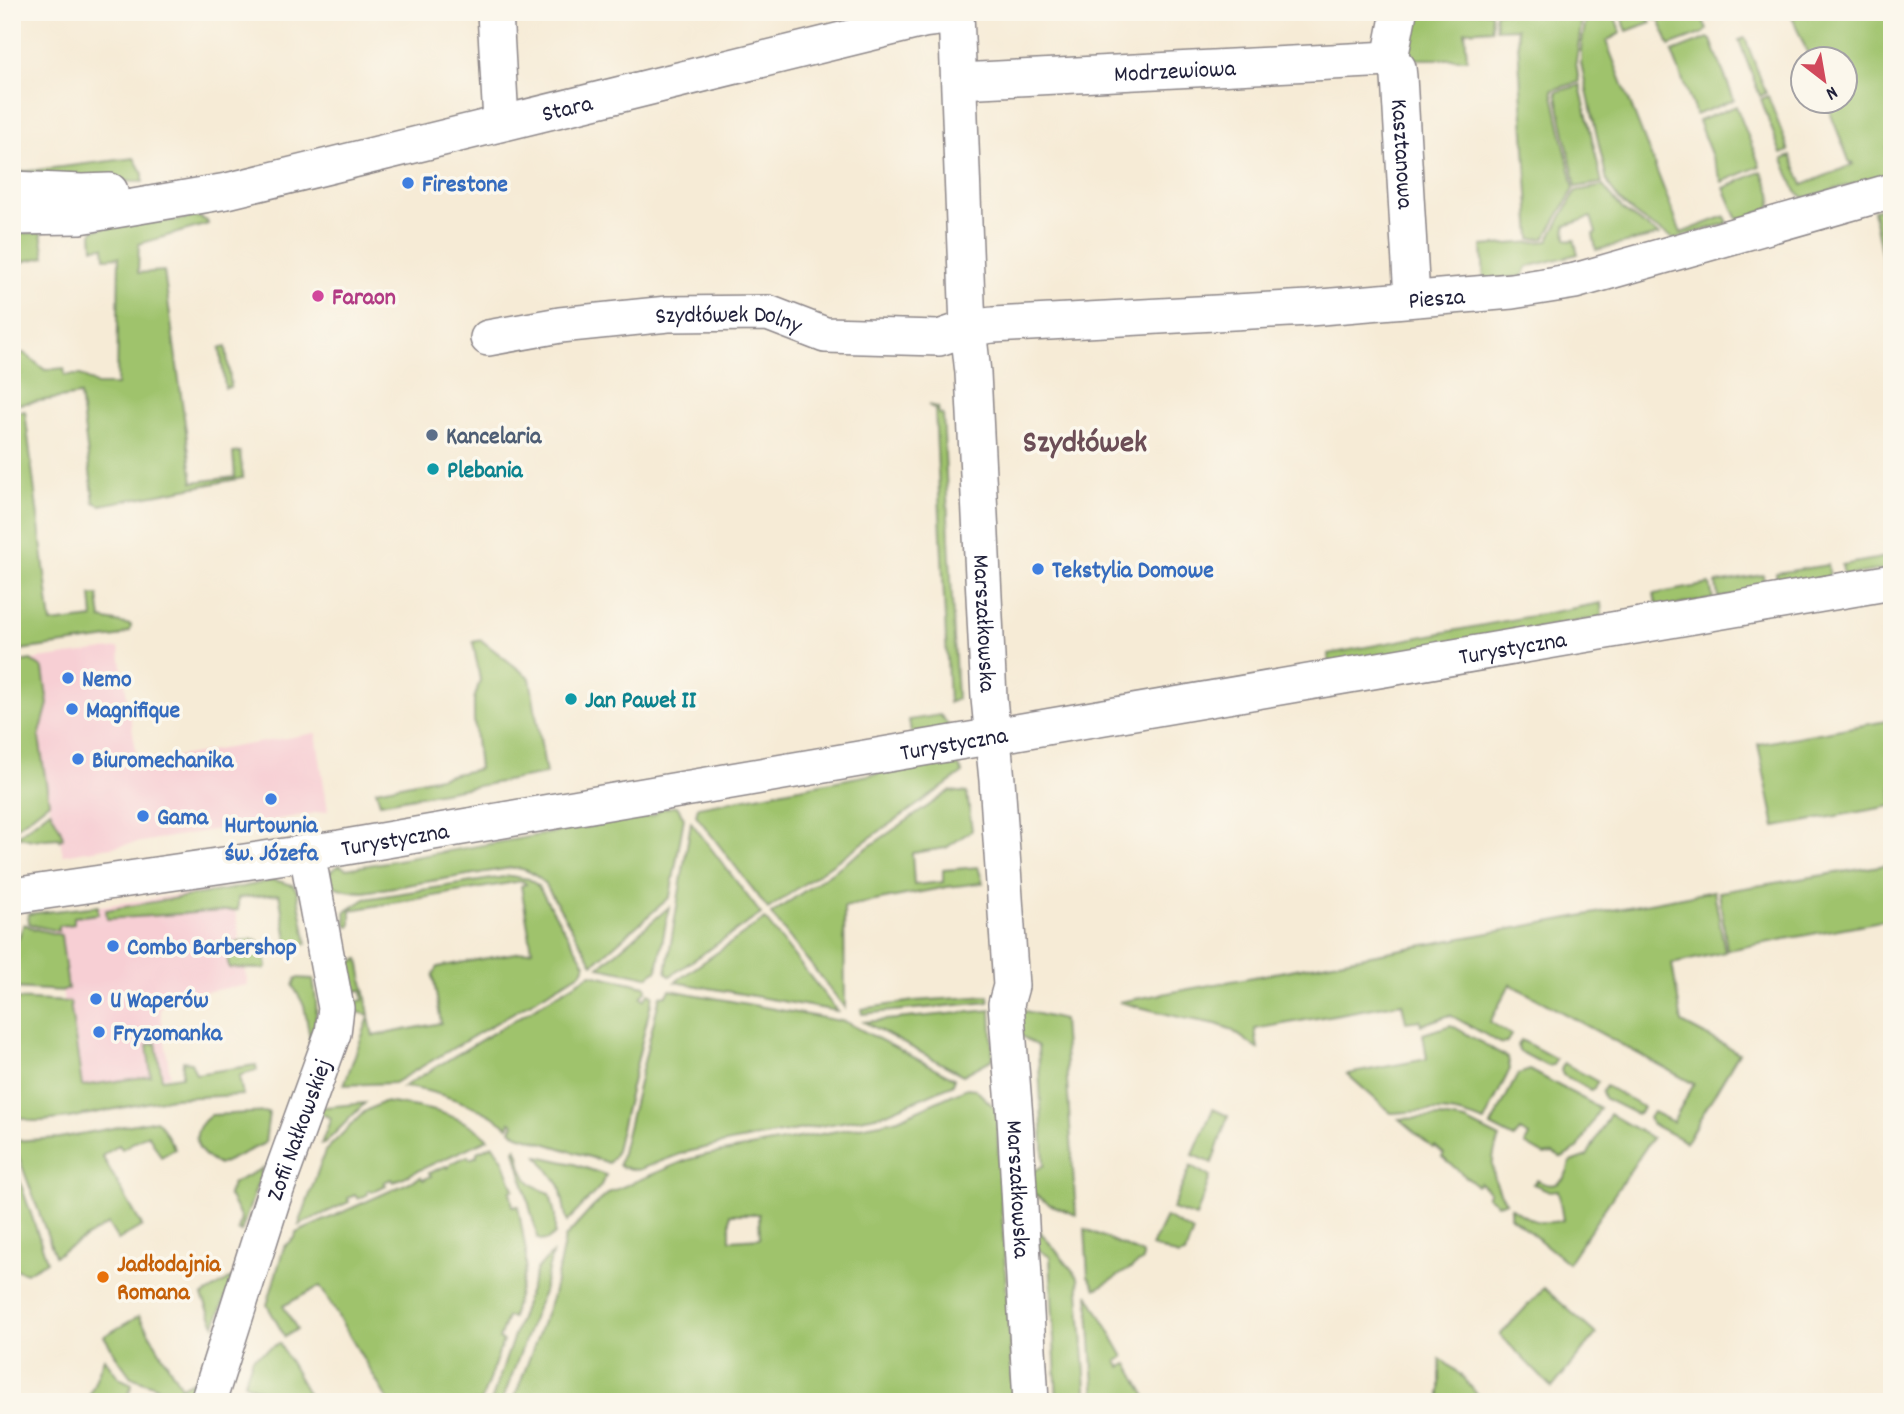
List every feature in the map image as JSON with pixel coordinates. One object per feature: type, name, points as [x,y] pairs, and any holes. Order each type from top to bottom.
[{"type":"street","points":[[495,12],[501,122]]},
{"type":"street","name":"Kasztanowa","points":[[1399,12],[1390,59],[1398,68],[1399,77],[1412,298]]},
{"type":"street","name":"Stara","points":[[12,217],[79,216],[227,191],[501,122],[956,14]]},
{"type":"street","name":"Marszałkowska","points":[[956,14],[968,328],[974,373],[989,698],[1011,986],[1006,1004],[1031,1402]]},
{"type":"street","name":"Modrzewiowa","points":[[960,81],[1390,59]]},
{"type":"street","name":"Stara","points":[[12,189],[121,191],[176,199]]},
{"type":"street","name":"Piesza","points":[[968,328],[1319,307],[1512,291],[1575,281],[1892,191]]},
{"type":"street","name":"Szydłówek Dolny","points":[[488,338],[560,325],[668,314],[768,313],[825,335],[939,338],[968,328]]},
{"type":"street","name":"Turystyczna","points":[[12,897],[307,853],[1892,582]]},
{"type":"street","name":"Zofii Nałkowskiej","points":[[208,1402],[273,1198],[333,1033],[336,1007],[307,853]]},
{"type":"shaded area","points":[[119,648],[138,763],[316,733],[328,811],[63,855],[60,840],[63,838],[50,810],[39,737],[48,704],[43,669],[31,660]]},
{"type":"shaded area","points":[[231,888],[248,985],[169,997],[160,1009],[170,1075],[78,1092],[50,913]]},
{"type":"green space","points":[[1405,12],[1491,12],[1492,29],[1465,31],[1467,59],[1403,59]]},
{"type":"green space","points":[[1495,12],[1583,12],[1576,62],[1579,82],[1552,90],[1574,189],[1545,238],[1531,239],[1517,28],[1496,29]]},
{"type":"green space","points":[[1587,12],[1613,12],[1621,33],[1606,41],[1681,233],[1725,216],[1728,223],[1674,239],[1636,215],[1619,200],[1607,181],[1581,64]]},
{"type":"green space","points":[[1619,12],[1643,12],[1651,22],[1627,31]]},
{"type":"green space","points":[[1650,12],[1700,12],[1707,30],[1669,46],[1659,19],[1656,20]]},
{"type":"green space","points":[[1790,12],[1892,12],[1892,145],[1887,147],[1892,173],[1805,198],[1796,192],[1783,159],[1791,156],[1803,185],[1854,164],[1850,163],[1832,116],[1858,116],[1858,46],[1804,46]]},
{"type":"green space","points":[[1708,38],[1734,100],[1696,115],[1672,52]]},
{"type":"green space","points":[[1745,38],[1766,93],[1760,96],[1739,40]]},
{"type":"green space","points":[[1580,85],[1602,183],[1576,187],[1556,92]]},
{"type":"green space","points":[[1768,96],[1789,151],[1781,154],[1761,99]]},
{"type":"green space","points":[[1736,106],[1760,166],[1722,182],[1698,121]]},
{"type":"green space","points":[[134,158],[143,174],[143,182],[42,179],[12,173]]},
{"type":"green space","points":[[1762,171],[1771,194],[1769,209],[1738,220],[1724,188]]},
{"type":"green space","points":[[1603,186],[1623,210],[1659,235],[1596,250],[1593,234],[1596,233],[1591,217],[1565,226],[1566,239],[1574,239],[1578,254],[1527,267],[1523,276],[1484,281],[1482,246],[1548,241],[1576,191]]},
{"type":"green space","points":[[1892,206],[1892,308],[1873,210]]},
{"type":"green space","points":[[199,217],[208,224],[139,244],[138,273],[164,271],[193,482],[235,477],[233,453],[240,452],[243,478],[101,505],[94,502],[80,395],[12,405],[12,328],[15,353],[24,353],[45,370],[64,368],[65,375],[81,375],[97,385],[117,385],[119,257],[105,258],[104,247],[93,248],[94,229]]},
{"type":"green space","points":[[21,233],[41,233],[45,257],[25,261],[12,268],[12,241]]},
{"type":"green space","points":[[226,347],[231,387],[225,388],[220,348]]},
{"type":"green space","points":[[928,405],[938,407],[939,414],[943,414],[957,699],[949,703],[935,409]]},
{"type":"green space","points":[[25,411],[51,623],[93,618],[91,595],[98,595],[101,619],[131,625],[130,631],[117,637],[12,651],[12,412]]},
{"type":"green space","points":[[1892,556],[1892,568],[1844,576],[1842,565]]},
{"type":"green space","points":[[1828,565],[1830,578],[1778,587],[1776,573]]},
{"type":"green space","points":[[1763,575],[1765,590],[1718,598],[1716,583]]},
{"type":"green space","points":[[1710,584],[1713,599],[1657,608],[1654,594]]},
{"type":"green space","points":[[1601,603],[1602,617],[1329,665],[1328,654]]},
{"type":"green space","points":[[481,640],[530,678],[546,774],[380,803],[376,790],[479,769],[474,700],[480,680],[473,642]]},
{"type":"green space","points":[[31,660],[43,669],[48,704],[39,737],[49,802],[12,831],[12,663]]},
{"type":"green space","points":[[940,715],[949,725],[940,730],[911,732],[909,720]]},
{"type":"green space","points":[[1892,720],[1892,806],[1775,827],[1758,744]]},
{"type":"green space","points":[[954,759],[963,773],[768,909],[696,815],[698,807]]},
{"type":"green space","points":[[950,791],[967,793],[972,830],[946,848],[912,853],[914,885],[943,882],[943,870],[978,867],[983,883],[947,887],[844,907],[845,1008],[771,914]]},
{"type":"green space","points":[[677,806],[684,818],[670,897],[593,964],[545,884],[525,870],[511,868],[364,892],[344,890],[326,883],[329,872],[340,865],[346,869],[654,815],[660,809]]},
{"type":"green space","points":[[50,810],[63,838],[32,840],[17,836]]},
{"type":"green space","points":[[691,822],[761,914],[670,976],[666,973]]},
{"type":"green space","points":[[1892,864],[1892,919],[1727,950],[1719,892]]},
{"type":"green space","points":[[510,876],[529,879],[538,886],[585,964],[582,972],[394,1083],[344,1085],[369,1017],[373,1036],[441,1023],[433,975],[438,967],[532,950],[521,886],[526,884],[522,881],[351,910],[349,927],[346,924],[345,912],[365,899]]},
{"type":"green space","points":[[274,880],[293,885],[297,891],[307,944],[294,945],[287,939],[279,894],[238,898],[238,910],[107,919],[106,910]]},
{"type":"green space","points":[[1714,891],[1725,952],[1672,964],[1682,1023],[1739,1053],[1686,1142],[1652,1124],[1649,1118],[1653,1112],[1673,1122],[1694,1084],[1510,984],[1490,1022],[1511,1035],[1506,1043],[1502,1044],[1450,1015],[1421,1025],[1420,1020],[1406,1022],[1402,1003],[1255,1029],[1258,1049],[1230,1029],[1216,1024],[1119,1002]]},
{"type":"green space","points":[[98,906],[98,914],[74,917],[74,924],[59,926],[59,931],[29,923],[28,914]]},
{"type":"green space","points":[[669,907],[657,970],[647,977],[599,967]]},
{"type":"green space","points":[[765,919],[837,1011],[675,982]]},
{"type":"green space","points":[[24,924],[61,935],[68,989],[12,988],[13,951]]},
{"type":"green space","points":[[253,939],[262,944],[266,969],[229,968],[225,944]]},
{"type":"green space","points":[[359,959],[369,1015],[349,1010],[349,1004],[363,1000],[362,990],[349,992],[345,969],[349,963]]},
{"type":"green space","points":[[591,974],[645,986],[647,989],[641,997],[644,1000],[649,993],[653,995],[615,1154],[609,1163],[518,1135],[511,1130],[514,1124],[510,1122],[508,1127],[486,1113],[458,1101],[429,1091],[403,1087]]},
{"type":"green space","points":[[296,978],[313,979],[316,1009],[310,1039],[304,1005],[293,986]]},
{"type":"green space","points":[[670,990],[846,1022],[954,1078],[954,1082],[882,1115],[730,1142],[683,1153],[638,1170],[621,1167],[619,1165],[660,996],[667,995]]},
{"type":"green space","points":[[989,996],[989,1002],[862,1014],[861,1009],[914,1001]]},
{"type":"green space","points":[[12,999],[70,1002],[82,1086],[151,1076],[147,1045],[156,1043],[162,1079],[182,1076],[183,1061],[191,1062],[196,1074],[256,1065],[257,1070],[239,1076],[243,1095],[172,1098],[69,1118],[32,1121],[12,1115]]},
{"type":"green space","points":[[991,1010],[993,1059],[963,1075],[864,1022]]},
{"type":"green space","points":[[1021,1010],[1063,1020],[1076,1215],[1049,1204],[1034,1194],[1031,1173],[1044,1165],[1038,1046],[1021,1036]]},
{"type":"green space","points":[[1451,1025],[1508,1058],[1510,1069],[1484,1122],[1449,1112],[1391,1113],[1347,1074],[1427,1059],[1423,1034]]},
{"type":"green space","points":[[1521,1040],[1556,1059],[1553,1065],[1547,1066],[1519,1051]]},
{"type":"green space","points":[[1564,1063],[1598,1082],[1594,1088],[1591,1090],[1563,1075],[1561,1070]]},
{"type":"green space","points":[[1530,1070],[1600,1108],[1578,1148],[1562,1158],[1553,1153],[1544,1155],[1525,1144],[1529,1136],[1520,1131],[1514,1138],[1491,1126],[1518,1074]]},
{"type":"green space","points":[[1606,1086],[1643,1107],[1640,1112],[1636,1114],[1604,1098],[1602,1092]]},
{"type":"green space","points":[[967,1088],[975,1089],[996,1109],[1013,1402],[513,1402],[553,1295],[565,1238],[610,1192],[687,1160],[706,1155],[898,1119]],"holes":[[[730,1214],[759,1214],[760,1238],[730,1240]]]},
{"type":"green space","points":[[383,1102],[439,1112],[465,1123],[488,1139],[393,1182],[391,1179],[384,1182],[386,1185],[372,1192],[370,1190],[358,1199],[355,1195],[348,1198],[349,1202],[299,1225],[325,1151],[364,1112]]},
{"type":"green space","points":[[365,1103],[321,1144],[331,1118],[315,1111],[316,1108]]},
{"type":"green space","points":[[1213,1109],[1228,1116],[1212,1163],[1193,1155]]},
{"type":"green space","points":[[269,1112],[265,1143],[219,1165],[200,1149],[197,1142],[199,1129],[211,1115]]},
{"type":"green space","points":[[1610,1114],[1652,1138],[1568,1263],[1510,1216],[1511,1207],[1536,1221],[1563,1220],[1558,1190],[1550,1191],[1533,1184],[1537,1180],[1550,1185],[1559,1183],[1566,1175],[1570,1162],[1587,1156]]},
{"type":"green space","points":[[1441,1117],[1466,1121],[1500,1138],[1494,1154],[1493,1171],[1497,1187],[1506,1202],[1497,1204],[1487,1196],[1490,1192],[1480,1183],[1477,1186],[1442,1157],[1444,1154],[1435,1146],[1433,1148],[1399,1119]]},
{"type":"green space","points":[[156,1120],[175,1149],[161,1157],[148,1134],[122,1149],[119,1145],[102,1156],[142,1226],[118,1240],[108,1224],[55,1256],[13,1141],[59,1138]]},
{"type":"green space","points":[[493,1145],[503,1160],[514,1189],[510,1191],[513,1207],[518,1206],[526,1267],[512,1318],[507,1317],[499,1339],[503,1341],[481,1402],[389,1402],[320,1286],[283,1306],[297,1329],[285,1337],[267,1305],[284,1247],[295,1238],[296,1233],[421,1177],[423,1180],[431,1176],[429,1173],[446,1166],[448,1168],[451,1163],[468,1156],[470,1159],[477,1156],[477,1152]]},
{"type":"green space","points":[[516,1148],[528,1180],[550,1193],[555,1215],[555,1234],[547,1240],[538,1239]]},
{"type":"green space","points":[[538,1156],[606,1175],[600,1187],[567,1222],[560,1186]]},
{"type":"green space","points":[[12,1158],[47,1261],[26,1273],[12,1268]]},
{"type":"green space","points":[[1191,1166],[1210,1177],[1196,1217],[1172,1209]]},
{"type":"green space","points":[[263,1168],[241,1232],[238,1230],[241,1218],[228,1194],[233,1183]]},
{"type":"green space","points":[[1166,1217],[1193,1232],[1185,1254],[1178,1256],[1152,1246]]},
{"type":"green space","points":[[1032,1222],[1078,1277],[1087,1402],[1057,1402],[1050,1257],[1030,1244]]},
{"type":"green space","points":[[1085,1229],[1143,1254],[1143,1261],[1096,1289],[1088,1276]]},
{"type":"green space","points":[[552,1254],[543,1292],[502,1402],[491,1402],[537,1269]]},
{"type":"green space","points":[[233,1277],[215,1325],[202,1296]]},
{"type":"green space","points":[[1544,1288],[1596,1334],[1552,1388],[1500,1335]]},
{"type":"green space","points":[[1088,1294],[1124,1357],[1117,1361],[1120,1367],[1128,1364],[1149,1402],[1095,1402]]},
{"type":"green space","points":[[139,1316],[181,1387],[197,1379],[190,1399],[131,1377],[118,1359],[104,1336]]},
{"type":"green space","points":[[279,1343],[313,1402],[260,1402],[264,1391],[244,1383],[253,1358]]},
{"type":"green space","points":[[104,1358],[119,1378],[132,1384],[126,1402],[87,1402]]},
{"type":"green space","points":[[1440,1359],[1459,1373],[1483,1402],[1440,1402]]},
{"type":"place","name":"Firestone","points":[[408,183]]},
{"type":"place","name":"Faraon","points":[[318,296]]},
{"type":"place","name":"Kancelaria","points":[[432,435]]},
{"type":"place","name":"Plebania","points":[[433,469]]},
{"type":"place","name":"Tekstylia Domowe","points":[[1038,569]]},
{"type":"place","name":"Nemo","points":[[68,678]]},
{"type":"place","name":"Jan Paweł II","points":[[571,699]]},
{"type":"place","name":"Magnifique","points":[[72,709]]},
{"type":"place","name":"Biuromechanika","points":[[78,759]]},
{"type":"place","name":"Hurtownia św. Józefa","points":[[271,799]]},
{"type":"place","name":"Gama","points":[[143,816]]},
{"type":"place","name":"Combo Barbershop","points":[[113,946]]},
{"type":"place","name":"U Waperów","points":[[96,999]]},
{"type":"place","name":"Fryzomanka","points":[[99,1032]]},
{"type":"place","name":"Jadłodajnia Romana","points":[[103,1277]]},
{"type":"district","name":"Szydłówek","points":[[1085,440]]}]
